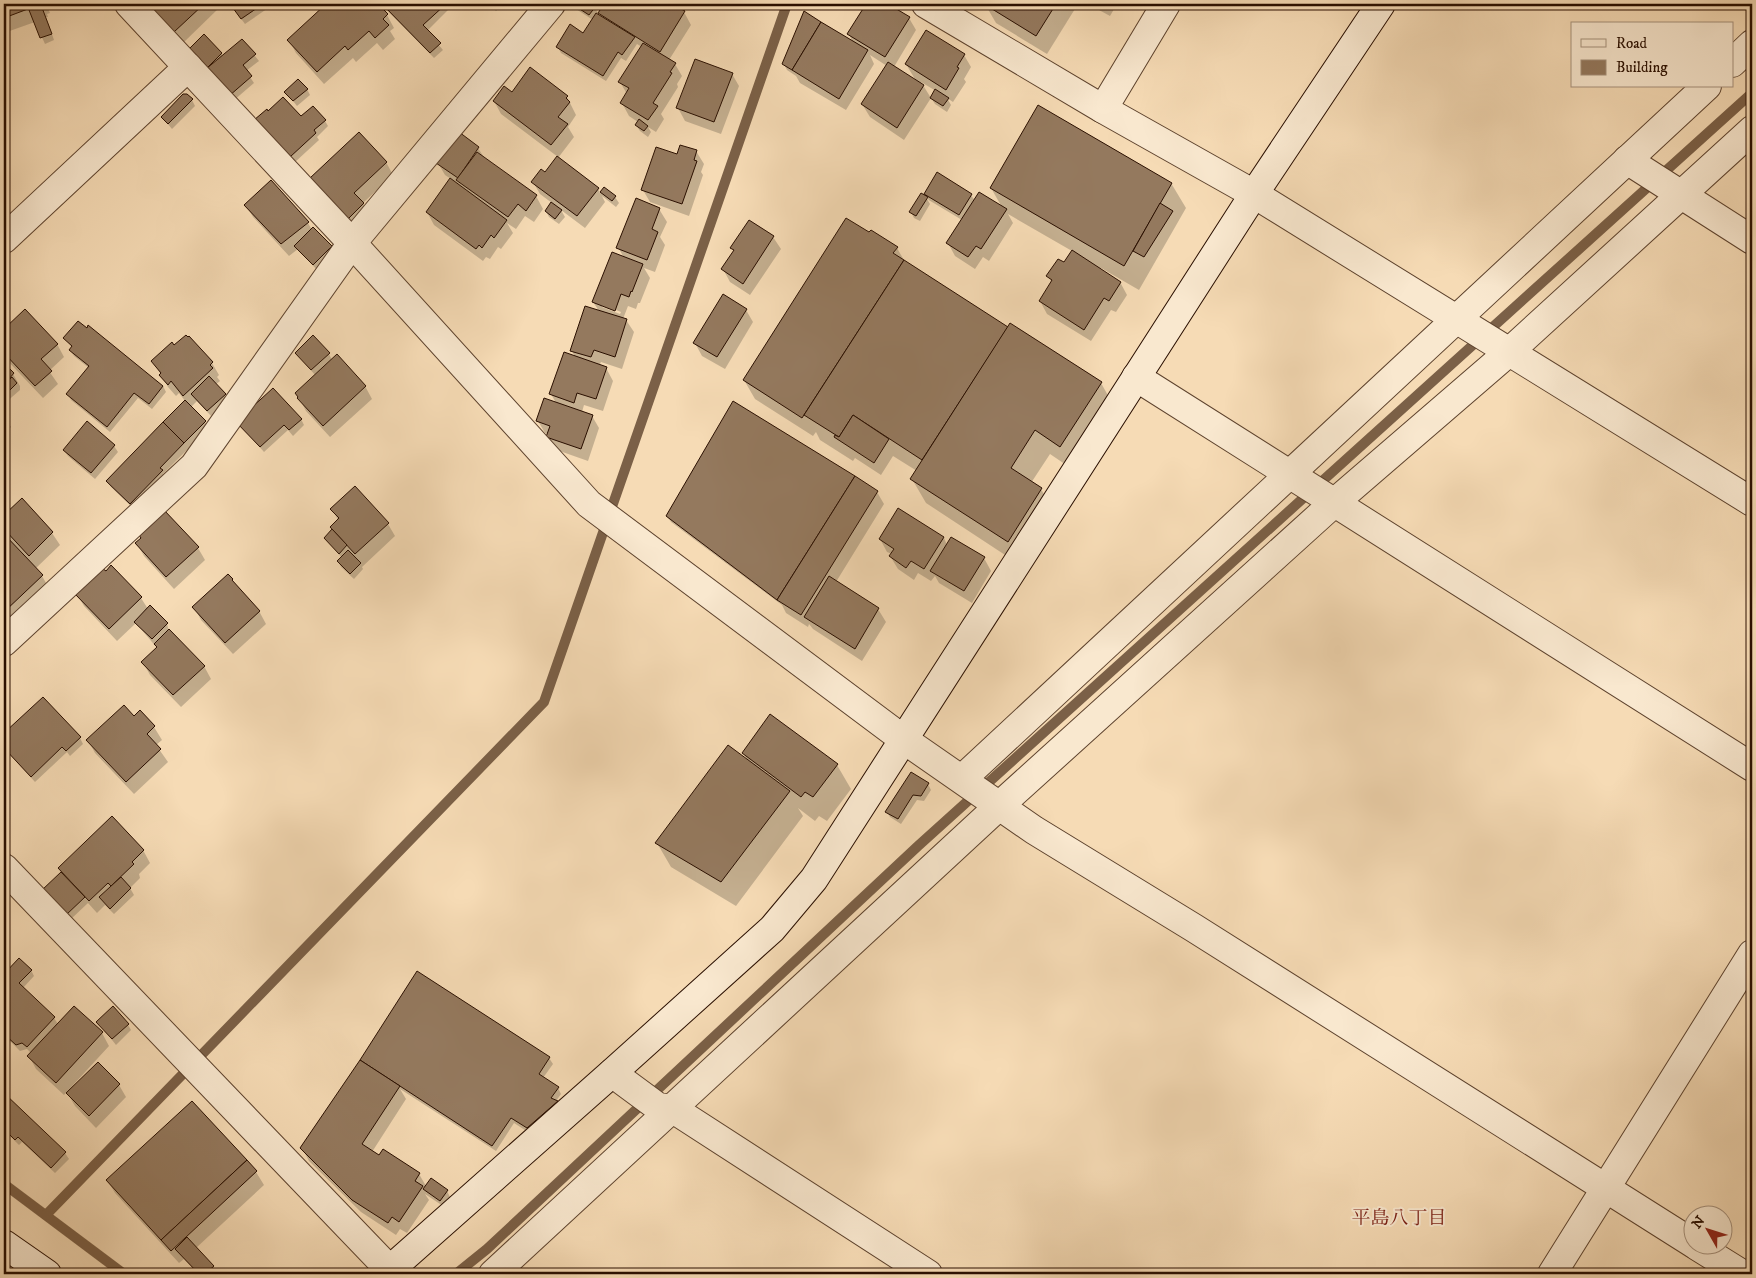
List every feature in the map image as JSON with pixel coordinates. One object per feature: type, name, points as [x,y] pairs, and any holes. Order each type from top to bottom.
[{"type":"street","points":[[129,4],[352,243],[589,504],[902,739],[1034,830],[1194,928],[1684,1237]]},
{"type":"street","points":[[4,642],[194,466],[352,243],[550,4]]},
{"type":"street","points":[[926,4],[1103,109],[1254,194],[1752,502]]},
{"type":"street","points":[[1103,109],[1166,4]]},
{"type":"street","points":[[4,868],[208,1080],[387,1272],[620,1079],[772,929],[814,879],[1136,376],[1254,194],[1381,4]]},
{"type":"street","points":[[1734,60],[1752,44]]},
{"type":"street","points":[[4,238],[188,67]]},
{"type":"street","points":[[493,1274],[666,1108],[979,792],[1295,478],[1632,163],[1705,88]]},
{"type":"street","points":[[979,792],[1329,499],[1502,348],[1675,190],[1752,130]]},
{"type":"street","points":[[1632,163],[1752,240]]},
{"type":"street","points":[[1136,376],[1752,767]]},
{"type":"street","points":[[1552,1274],[1752,954]]},
{"type":"street","points":[[620,1079],[928,1274]]},
{"type":"street","points":[[4,1244],[47,1274]]},
{"type":"street","points":[[1714,1256],[1742,1274]]},
{"type":"building","points":[[4,4],[41,4],[4,18]]},
{"type":"building","points":[[147,4],[204,4],[174,32]]},
{"type":"building","points":[[230,4],[263,4],[241,19]]},
{"type":"building","points":[[326,4],[378,4],[388,14],[383,19],[389,25],[375,38],[369,31],[348,50],[345,46],[317,72],[287,40]]},
{"type":"building","points":[[382,4],[446,4],[423,25],[441,43],[430,53]]},
{"type":"building","points":[[572,4],[592,4],[596,6],[589,15]]},
{"type":"building","points":[[604,4],[672,4],[685,11],[660,52],[598,13]]},
{"type":"building","points":[[866,4],[888,4],[910,17],[885,57],[847,34]]},
{"type":"building","points":[[984,4],[1056,4],[1036,36]]},
{"type":"building","points":[[41,5],[52,34],[40,38],[29,10]]},
{"type":"building","points":[[804,11],[821,22],[792,70],[782,64]]},
{"type":"building","points":[[596,13],[635,37],[622,55],[618,52],[603,76],[556,47],[570,24],[583,33]]},
{"type":"building","points":[[821,22],[868,50],[839,99],[792,70]]},
{"type":"building","points":[[926,30],[965,54],[946,90],[905,64]]},
{"type":"building","points":[[204,34],[222,53],[206,69],[187,51]]},
{"type":"building","points":[[242,39],[256,54],[243,65],[252,76],[229,96],[206,69]]},
{"type":"building","points":[[643,43],[676,63],[670,72],[672,73],[653,103],[658,106],[648,120],[620,103],[629,88],[618,82]]},
{"type":"building","points":[[695,59],[733,73],[714,122],[676,108]]},
{"type":"building","points":[[888,62],[924,85],[897,128],[861,104]]},
{"type":"building","points":[[530,67],[568,96],[566,98],[570,102],[558,117],[568,124],[551,145],[493,101],[504,86],[512,92]]},
{"type":"building","points":[[298,79],[308,89],[293,101],[284,92]]},
{"type":"building","points":[[935,89],[949,98],[943,106],[930,98]]},
{"type":"building","points":[[183,94],[187,94],[193,99],[168,124],[161,117]]},
{"type":"building","points":[[283,97],[301,116],[313,106],[326,120],[314,130],[316,133],[290,157],[254,120],[267,109],[268,111]]},
{"type":"building","points":[[1038,105],[1172,183],[1124,266],[990,188]]},
{"type":"building","points":[[639,119],[648,126],[644,131],[635,125]]},
{"type":"building","points":[[359,132],[387,162],[354,193],[364,203],[348,219],[310,178]]},
{"type":"building","points":[[459,132],[479,147],[458,178],[436,163]]},
{"type":"building","points":[[680,145],[697,150],[694,160],[697,161],[682,204],[641,190],[656,147],[677,154]]},
{"type":"building","points":[[477,152],[537,195],[526,211],[518,204],[508,217],[456,180]]},
{"type":"building","points":[[557,156],[599,188],[577,216],[531,182],[541,169],[545,172]]},
{"type":"building","points":[[937,172],[972,194],[959,215],[924,194]]},
{"type":"building","points":[[450,178],[507,220],[494,238],[491,235],[482,248],[479,245],[476,249],[426,212]]},
{"type":"building","points":[[271,180],[309,222],[281,244],[244,205]]},
{"type":"building","points":[[604,187],[616,196],[612,201],[600,192]]},
{"type":"building","points":[[979,192],[1007,209],[981,249],[976,246],[968,257],[946,243]]},
{"type":"building","points":[[921,193],[928,197],[916,216],[909,212]]},
{"type":"building","points":[[636,198],[660,208],[652,229],[658,232],[647,260],[616,248]]},
{"type":"building","points":[[551,202],[562,210],[555,219],[545,211]]},
{"type":"building","points":[[1160,203],[1173,211],[1144,257],[1133,251]]},
{"type":"building","points":[[846,218],[869,232],[871,230],[898,247],[893,253],[904,260],[802,418],[743,380]]},
{"type":"building","points":[[749,220],[774,236],[743,284],[721,269],[734,250],[730,248]]},
{"type":"building","points":[[313,227],[332,246],[313,265],[294,246]]},
{"type":"building","points":[[1072,250],[1121,282],[1109,301],[1104,298],[1084,330],[1039,301],[1052,280],[1046,276],[1058,259],[1064,262]]},
{"type":"building","points":[[612,252],[643,264],[632,292],[629,297],[621,294],[615,311],[592,302]]},
{"type":"building","points":[[904,260],[1008,327],[922,460],[853,415],[839,437],[804,415]]},
{"type":"building","points":[[723,294],[747,309],[717,357],[693,343]]},
{"type":"building","points":[[585,306],[627,319],[615,357],[594,350],[591,357],[570,351]]},
{"type":"building","points":[[25,309],[58,344],[41,359],[52,371],[35,386],[4,353],[4,329]]},
{"type":"building","points":[[78,321],[87,328],[88,325],[163,386],[149,404],[134,393],[107,427],[66,394],[89,366],[69,350],[72,346],[63,338]]},
{"type":"building","points":[[1010,323],[1102,382],[1060,447],[1035,430],[1011,468],[1042,488],[1008,542],[910,479]]},
{"type":"building","points":[[186,335],[213,362],[210,365],[213,368],[183,396],[171,381],[168,385],[159,375],[161,373],[151,361],[172,342],[174,345]]},
{"type":"building","points":[[313,335],[330,353],[311,370],[295,353]]},
{"type":"building","points":[[564,352],[607,367],[596,399],[577,393],[574,403],[549,394]]},
{"type":"building","points":[[337,354],[366,386],[323,426],[297,398],[295,393]]},
{"type":"building","points":[[4,363],[14,373],[4,385]]},
{"type":"building","points":[[209,376],[226,394],[207,411],[191,394]]},
{"type":"building","points":[[12,377],[17,383],[6,394],[4,392],[4,385]]},
{"type":"building","points":[[273,388],[302,419],[289,430],[284,425],[260,447],[236,422]]},
{"type":"building","points":[[544,398],[593,415],[581,449],[546,437],[550,426],[536,421]]},
{"type":"building","points":[[185,400],[206,421],[184,443],[163,422]]},
{"type":"building","points":[[733,401],[855,476],[777,600],[666,516]]},
{"type":"building","points":[[853,415],[889,439],[874,463],[834,437],[835,435],[839,437]]},
{"type":"building","points":[[87,421],[115,445],[91,473],[63,450]]},
{"type":"building","points":[[163,422],[184,443],[160,468],[163,470],[130,504],[106,481]]},
{"type":"building","points":[[855,476],[878,491],[801,615],[777,600]]},
{"type":"building","points":[[355,486],[389,523],[355,554],[330,527],[339,518],[330,509]]},
{"type":"building","points":[[22,498],[53,532],[29,556],[4,529],[4,515]]},
{"type":"building","points":[[898,508],[944,537],[924,569],[911,561],[906,568],[889,556],[894,549],[879,539]]},
{"type":"building","points":[[164,510],[199,547],[166,577],[135,543],[141,538],[138,534]]},
{"type":"building","points":[[332,529],[347,545],[339,554],[324,538]]},
{"type":"building","points":[[4,534],[43,575],[4,612]]},
{"type":"building","points":[[951,537],[985,557],[964,591],[930,571]]},
{"type":"building","points":[[348,550],[361,563],[350,574],[337,561]]},
{"type":"building","points":[[111,565],[142,597],[109,629],[75,594],[102,568],[106,571]]},
{"type":"building","points":[[228,574],[260,611],[225,643],[192,607]]},
{"type":"building","points":[[829,576],[879,608],[855,649],[804,617]]},
{"type":"building","points":[[150,605],[168,623],[152,639],[134,622]]},
{"type":"building","points":[[169,629],[205,666],[173,695],[141,662],[157,647],[154,644]]},
{"type":"building","points":[[43,697],[81,737],[66,751],[62,747],[31,777],[4,748],[4,733]]},
{"type":"building","points":[[124,705],[134,716],[140,710],[155,726],[147,734],[161,749],[126,782],[86,740]]},
{"type":"building","points":[[770,714],[838,764],[813,797],[805,792],[801,797],[742,753]]},
{"type":"building","points":[[728,745],[790,791],[721,882],[655,843]]},
{"type":"building","points":[[911,772],[929,783],[921,796],[913,795],[898,819],[885,812]]},
{"type":"building","points":[[112,816],[144,850],[132,862],[134,864],[111,886],[108,883],[89,901],[58,868]]},
{"type":"building","points":[[61,872],[85,897],[66,915],[42,890]]},
{"type":"building","points":[[121,877],[131,888],[110,909],[99,897]]},
{"type":"building","points":[[19,958],[32,970],[19,983],[55,1017],[27,1047],[22,1043],[16,1045],[4,1034],[4,974]]},
{"type":"building","points":[[417,971],[550,1057],[539,1074],[559,1087],[551,1098],[558,1101],[527,1128],[511,1118],[492,1146],[360,1060]]},
{"type":"building","points":[[74,1006],[103,1032],[56,1083],[27,1056]]},
{"type":"building","points":[[113,1006],[129,1024],[112,1039],[96,1022]]},
{"type":"building","points":[[360,1060],[400,1086],[362,1144],[379,1155],[383,1149],[420,1173],[415,1181],[423,1186],[399,1222],[392,1217],[388,1223],[352,1200],[300,1148]]},
{"type":"building","points":[[98,1062],[120,1084],[89,1116],[66,1093]]},
{"type":"building","points":[[4,1093],[66,1152],[51,1168],[18,1137],[15,1140],[4,1129]]},
{"type":"building","points":[[192,1101],[247,1160],[161,1240],[106,1180]]},
{"type":"building","points":[[247,1160],[257,1171],[171,1251],[161,1240]]},
{"type":"building","points":[[431,1178],[448,1190],[440,1201],[423,1189]]},
{"type":"building","points":[[187,1237],[214,1266],[205,1274],[199,1274],[175,1249]]},
{"type":"waterway","points":[[46,1215],[544,702],[787,4]]},
{"type":"waterway","points":[[456,1274],[487,1249],[918,846],[1752,93]]},
{"type":"waterway","points":[[4,1184],[124,1274]]},
{"type":"district","name":"平島八丁目","points":[[1399,1217]]}]
